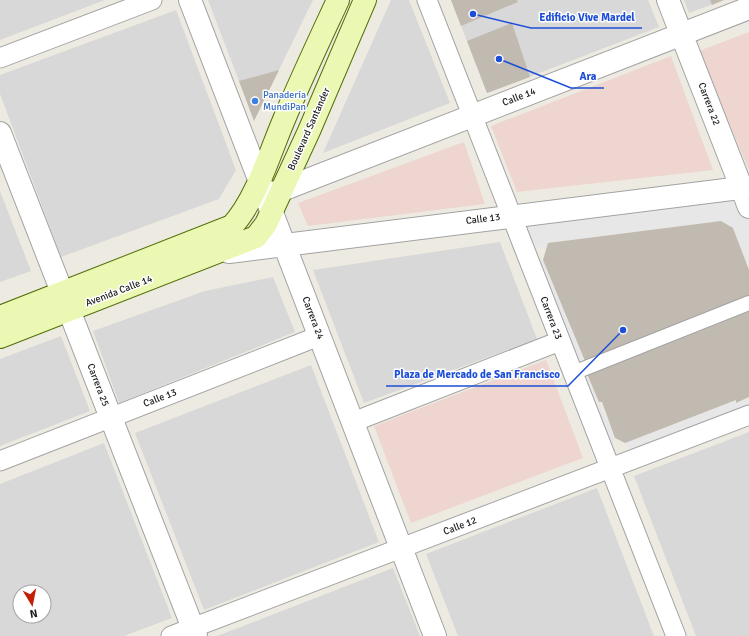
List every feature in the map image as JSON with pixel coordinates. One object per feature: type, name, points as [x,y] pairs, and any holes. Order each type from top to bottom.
[{"type":"main road","name":"Boulevard Santander","points":[[265,196],[283,122],[338,0]]},
{"type":"main road","name":"Boulevard Santander","points":[[236,235],[305,139],[365,0]]},
{"type":"main road","name":"Avenida Calle 14","points":[[0,337],[65,302],[236,235]]},
{"type":"main road","name":"Avenida Calle 14","points":[[0,317],[65,302],[218,253],[236,235]]},
{"type":"street","points":[[0,58],[152,0]]},
{"type":"street","name":"Carrera 24","points":[[190,0],[435,636]]},
{"type":"street","name":"Carrera 23","points":[[427,0],[676,636]]},
{"type":"street","name":"Carrera 22","points":[[668,0],[746,194]]},
{"type":"street","name":"Calle 14","points":[[265,196],[749,8]]},
{"type":"street","name":"Carrera 25","points":[[0,133],[195,632]]},
{"type":"street","points":[[305,139],[304,152],[311,164],[326,170],[334,169]]},
{"type":"street","name":"Calle 13","points":[[218,253],[511,216],[746,194]]},
{"type":"street","points":[[573,373],[749,303]]},
{"type":"street","name":"Calle 13","points":[[0,461],[320,336]]},
{"type":"street","points":[[352,422],[560,341]]},
{"type":"street","name":"Calle 12","points":[[171,636],[195,632],[401,548],[749,415]]},
{"type":"shaded area","points":[[0,0],[105,0],[0,40]]},
{"type":"shaded area","points":[[208,0],[313,0],[254,121],[239,81]]},
{"type":"shaded area","points":[[391,0],[409,0],[450,103],[323,153]]},
{"type":"shaded area","points":[[451,0],[648,0],[659,27],[487,93]]},
{"type":"shaded area","points":[[684,0],[724,0],[689,13]]},
{"type":"shaded area","points":[[176,10],[236,170],[219,199],[61,257],[0,94],[0,75]]},
{"type":"shaded area","points":[[749,32],[749,168],[748,168],[699,51]]},
{"type":"shaded area","points":[[671,56],[713,170],[517,192],[491,126]]},
{"type":"shaded area","points":[[464,142],[485,204],[308,226],[298,203]]},
{"type":"shaded area","points":[[0,191],[31,271],[0,282]]},
{"type":"shaded area","points":[[726,199],[738,205],[749,217],[749,270],[733,228],[721,221],[549,243],[546,250],[527,242],[521,221]]},
{"type":"shaded area","points":[[500,242],[537,339],[364,403],[313,270]]},
{"type":"shaded area","points":[[527,255],[543,260],[585,361],[587,374],[615,438],[606,459]]},
{"type":"shaded area","points":[[273,277],[295,332],[119,403],[93,331],[205,291]]},
{"type":"shaded area","points":[[61,336],[90,411],[0,446],[0,359]]},
{"type":"shaded area","points":[[546,360],[583,458],[411,523],[374,426]]},
{"type":"shaded area","points":[[311,365],[379,542],[204,610],[135,433]]},
{"type":"shaded area","points":[[749,397],[749,415],[634,459],[625,443],[736,400],[737,403]]},
{"type":"shaded area","points":[[749,432],[749,636],[696,636],[634,476]]},
{"type":"shaded area","points":[[104,443],[172,618],[124,636],[0,636],[0,484]]},
{"type":"shaded area","points":[[597,488],[654,636],[458,636],[426,554]]},
{"type":"shaded area","points":[[393,568],[420,636],[217,636]]},
{"type":"building","points":[[451,0],[517,0],[518,2],[461,26]]},
{"type":"building","points":[[710,0],[724,0],[712,5]]},
{"type":"building","points":[[512,23],[530,77],[487,93],[467,41]]},
{"type":"building","name":"Panadería MundiPan","points":[[279,70],[254,121],[239,81]]},
{"type":"building","points":[[721,221],[733,228],[749,270],[749,397],[736,403],[736,400],[625,443],[615,438],[602,402],[599,402],[587,374],[585,361],[543,260],[548,243]]},
{"type":"place","name":"Edificio Vive Mardel","points":[[473,14]]},
{"type":"place","name":"Ara","points":[[499,59]]},
{"type":"place","name":"Panadería MundiPan","points":[[255,101]]},
{"type":"place","name":"Plaza de Mercado de San Francisco","points":[[623,330]]}]
